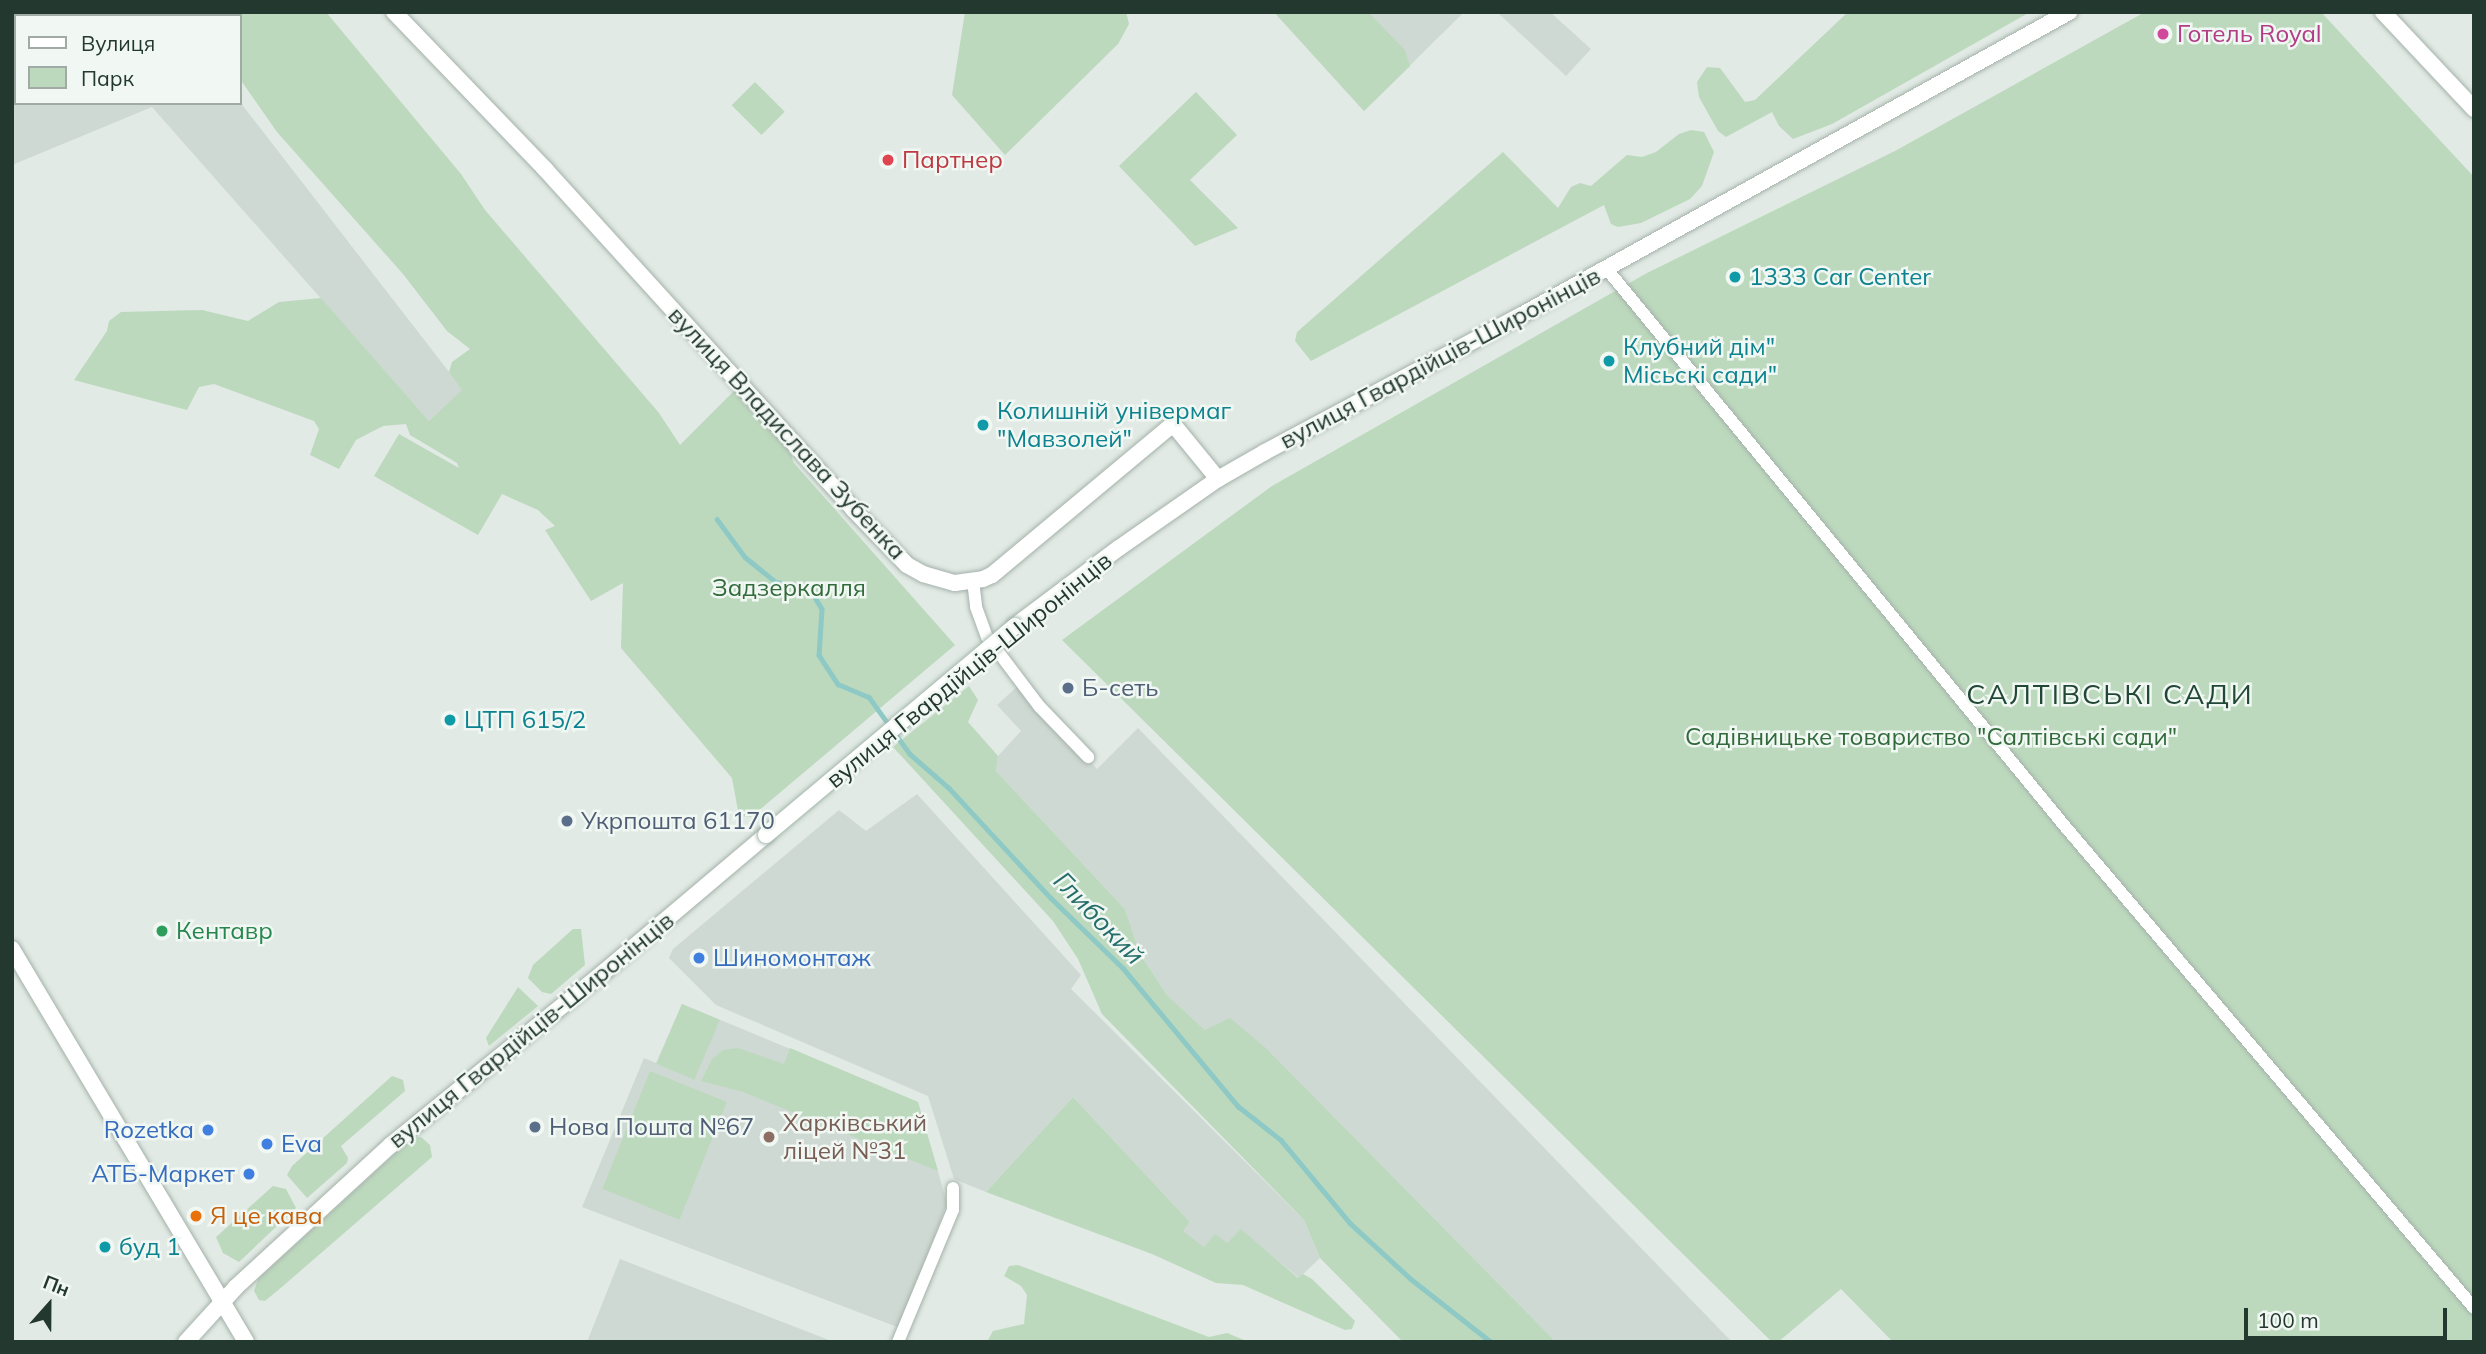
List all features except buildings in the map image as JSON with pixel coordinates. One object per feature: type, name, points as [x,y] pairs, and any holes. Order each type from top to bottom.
[{"type":"main road","name":"вулиця Владислава Зубенка","points":[[394,12],[545,169],[907,565],[938,580],[973,581],[1003,568],[1173,424],[1218,480]]},
{"type":"main road","name":"вулиця Гвардійців-Широнінців","points":[[186,1342],[221,1302],[391,1145],[604,972],[1015,626],[1074,580],[1218,480],[2069,12]]},
{"type":"main road","points":[[2384,12],[2474,109]]},
{"type":"main road","points":[[12,949],[246,1342]]},
{"type":"street","points":[[1606,268],[2080,844],[2474,1308]]},
{"type":"street","points":[[973,581],[975,607],[987,637],[1039,706],[1088,757]]},
{"type":"street","points":[[898,1342],[953,1210],[953,1188]]},
{"type":"shaded area","points":[[12,12],[164,12],[166,14],[14,14],[14,105],[242,105],[463,390],[429,421],[152,107],[12,165]]},
{"type":"shaded area","points":[[1274,12],[1464,12],[1364,111]]},
{"type":"shaded area","points":[[1497,12],[1550,12],[1591,49],[1566,76]]},
{"type":"shaded area","points":[[1018,686],[1097,769],[1138,728],[1732,1342],[1556,1342],[1268,1050],[1205,1030],[1167,995],[1140,954],[1125,909],[996,771],[998,756],[1021,731],[997,705]]},
{"type":"shaded area","points":[[917,794],[1081,975],[1071,989],[1304,1220],[1320,1258],[1299,1278],[1241,1230],[1227,1243],[1204,1247],[1182,1231],[1190,1222],[1073,1097],[986,1192],[954,1179],[928,1096],[716,1005],[669,958],[673,949],[839,810],[866,831]]},
{"type":"shaded area","name":"Харківський ліцей №31","points":[[682,1004],[918,1102],[947,1203],[900,1328],[582,1207],[644,1058],[656,1063]]},
{"type":"shaded area","points":[[620,1259],[834,1342],[587,1342]]},
{"type":"green space","name":"Задзеркалля","points":[[326,12],[461,174],[485,210],[659,413],[680,445],[741,384],[788,436],[793,462],[955,645],[751,817],[739,816],[732,778],[621,648],[623,583],[591,601],[545,530],[555,526],[538,510],[502,494],[478,535],[374,476],[399,434],[459,468],[457,463],[410,435],[406,424],[383,426],[356,440],[339,469],[310,455],[319,429],[314,421],[214,384],[199,387],[187,410],[74,380],[107,331],[109,321],[121,312],[202,310],[248,321],[279,302],[321,298],[429,421],[462,390],[449,372],[452,362],[470,349],[447,331],[403,274],[277,132],[242,82],[242,14],[212,14]]},
{"type":"green space","points":[[965,12],[1126,12],[1129,24],[1118,44],[1005,155],[952,95]]},
{"type":"green space","points":[[1274,12],[1368,12],[1405,50],[1410,66],[1364,111]]},
{"type":"green space","points":[[1848,12],[2030,12],[1832,124],[1793,139],[1779,126],[1772,112],[1726,137],[1718,131],[1699,97],[1697,82],[1707,67],[1720,68],[1745,102],[1755,100]]},
{"type":"green space","name":"Садівницьке товариство \"Салтівські сади\"","points":[[2145,12],[2321,12],[2474,177],[2474,1342],[1893,1342],[1841,1289],[1778,1342],[1772,1342],[1062,640],[1272,486],[1647,273],[1895,151]]},
{"type":"green space","points":[[755,82],[785,112],[761,135],[732,105]]},
{"type":"green space","points":[[1196,92],[1237,135],[1190,180],[1238,228],[1195,246],[1119,166]]},
{"type":"green space","points":[[1691,130],[1704,132],[1714,152],[1702,186],[1690,199],[1641,223],[1618,227],[1611,224],[1604,205],[1311,361],[1295,341],[1297,332],[1503,152],[1558,208],[1571,187],[1580,183],[1591,186],[1627,155],[1642,157],[1656,152],[1679,134]]},
{"type":"green space","points":[[969,686],[978,700],[968,722],[998,756],[996,771],[1125,909],[1140,954],[1167,995],[1205,1030],[1230,1018],[1268,1050],[1556,1342],[1403,1342],[1320,1258],[1304,1220],[1102,1014],[1078,959],[1053,921],[893,747]]},
{"type":"green space","points":[[573,929],[581,929],[585,965],[551,994],[542,992],[528,978],[533,965]]},
{"type":"green space","points":[[518,987],[538,1006],[489,1046],[486,1038]]},
{"type":"green space","points":[[682,1004],[720,1020],[694,1080],[657,1064]]},
{"type":"green space","points":[[738,1048],[784,1064],[790,1048],[918,1102],[938,1171],[743,1092],[701,1081],[712,1059],[723,1050]]},
{"type":"green space","points":[[650,1071],[727,1102],[679,1220],[602,1189]]},
{"type":"green space","points":[[392,1076],[403,1080],[405,1091],[341,1146],[348,1158],[347,1163],[307,1198],[287,1175],[292,1166]]},
{"type":"green space","points":[[1073,1097],[1190,1222],[1183,1231],[1204,1247],[1215,1234],[1227,1243],[1241,1229],[1298,1278],[1303,1274],[1312,1279],[1355,1321],[1352,1329],[1345,1330],[1243,1285],[1216,1283],[1152,1254],[986,1192]]},
{"type":"green space","points":[[421,1137],[430,1145],[432,1157],[265,1301],[259,1300],[254,1291],[258,1279],[412,1138]]},
{"type":"green space","points":[[273,1186],[286,1189],[296,1208],[239,1262],[223,1253],[216,1237]]},
{"type":"green space","points":[[1018,1265],[1209,1337],[1227,1333],[1249,1342],[987,1342],[993,1331],[1024,1324],[1027,1295],[1021,1286],[1004,1276],[1009,1266]]},
{"type":"waterway","name":"Глибокий","points":[[717,519],[745,557],[776,582],[800,586],[813,594],[822,609],[819,655],[838,684],[869,697],[910,754],[949,788],[1051,898],[1123,968],[1238,1106],[1281,1140],[1351,1224],[1411,1279],[1491,1342]]},
{"type":"place","name":"Готель Royal","points":[[2163,34]]},
{"type":"place","name":"Партнер","points":[[888,160]]},
{"type":"place","name":"1333 Car Center","points":[[1735,277]]},
{"type":"place","name":"Клубний дім\" Місьскі сади\"","points":[[1609,361]]},
{"type":"place","name":"Колишній універмаг \"Мавзолей\"","points":[[983,425]]},
{"type":"place","name":"Б-сеть","points":[[1068,688]]},
{"type":"place","name":"ЦТП 615/2","points":[[450,720]]},
{"type":"place","name":"Укрпошта 61170","points":[[567,821]]},
{"type":"place","name":"Кентавр","points":[[162,931]]},
{"type":"place","name":"Шиномонтаж","points":[[699,958]]},
{"type":"place","name":"Нова Пошта №67","points":[[535,1127]]},
{"type":"place","name":"Rozetka","points":[[208,1130]]},
{"type":"place","name":"Харківський ліцей №31","points":[[769,1137]]},
{"type":"place","name":"Eva","points":[[267,1144]]},
{"type":"place","name":"АТБ-Маркет","points":[[249,1174]]},
{"type":"place","name":"Я це кава","points":[[196,1216]]},
{"type":"place","name":"буд 1","points":[[105,1247]]},
{"type":"district","name":"САЛТІВСЬКІ САДИ","points":[[2110,694]]}]
